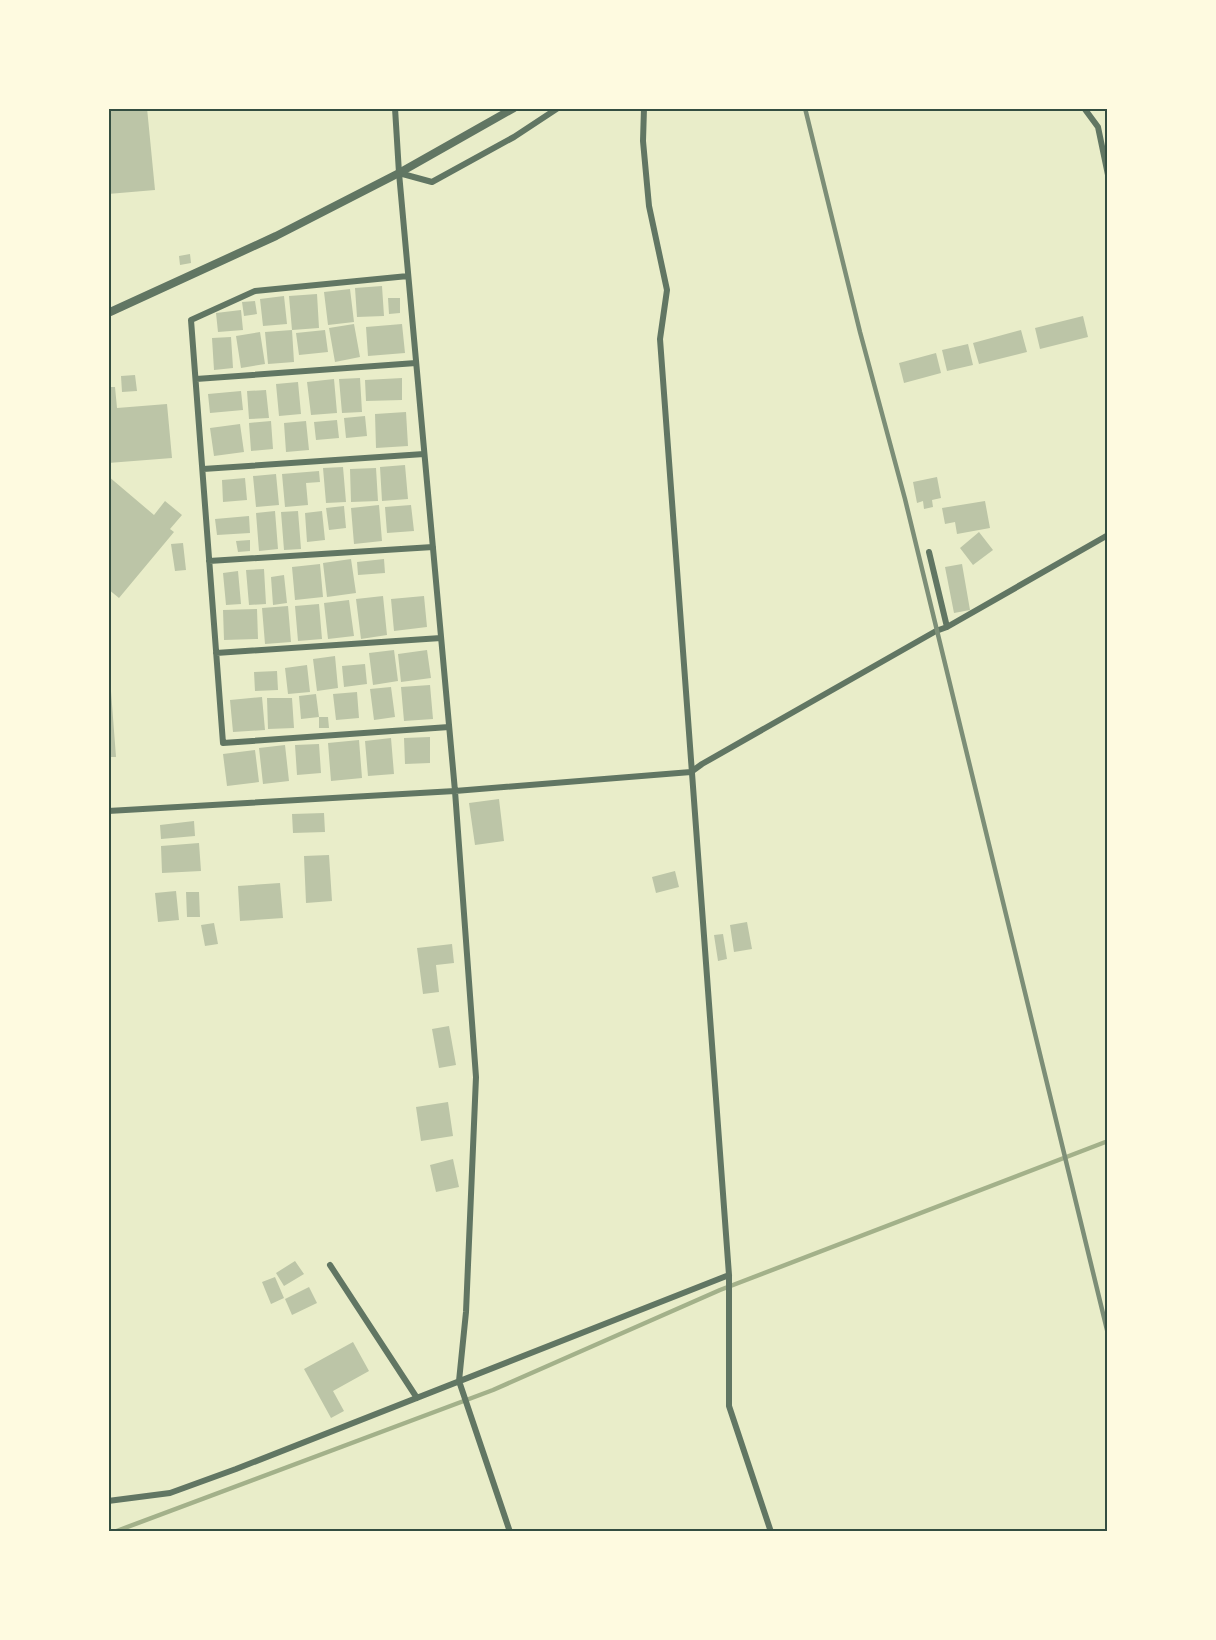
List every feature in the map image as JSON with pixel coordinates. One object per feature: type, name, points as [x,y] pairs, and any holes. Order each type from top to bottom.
[{"type":"street","points":[[395,108],[455,791],[476,1077],[466,1312],[459,1381],[510,1532]]},
{"type":"street","points":[[108,313],[276,237],[399,173],[514,108]]},
{"type":"street","points":[[399,173],[432,182],[514,136],[558,108]]},
{"type":"street","points":[[644,108],[643,141],[649,206],[667,290],[660,339],[729,1275],[729,1406],[771,1532]]},
{"type":"street","points":[[1084,108],[1098,127],[1108,175]]},
{"type":"street","points":[[1108,234],[1108,271]]},
{"type":"street","points":[[408,276],[255,291],[192,320],[223,743],[449,727]]},
{"type":"street","points":[[196,379],[416,363]]},
{"type":"street","points":[[203,469],[424,454]]},
{"type":"street","points":[[108,812],[455,791],[691,772],[1108,535]]},
{"type":"street","points":[[209,561],[433,547]]},
{"type":"street","points":[[929,552],[947,627]]},
{"type":"street","points":[[216,653],[441,638]]},
{"type":"street","points":[[330,1265],[417,1398]]},
{"type":"street","points":[[108,1501],[170,1493],[236,1469],[729,1275]]},
{"type":"building","points":[[108,108],[147,108],[155,190],[108,194]]},
{"type":"building","points":[[190,254],[191,263],[180,265],[179,256]]},
{"type":"building","points":[[382,286],[384,316],[357,317],[355,288]]},
{"type":"building","points":[[350,289],[354,322],[328,325],[324,292]]},
{"type":"building","points":[[317,294],[319,328],[292,330],[289,296]]},
{"type":"building","points":[[284,296],[287,324],[263,326],[260,299]]},
{"type":"building","points":[[388,298],[400,298],[400,313],[389,314]]},
{"type":"building","points":[[255,301],[257,314],[244,316],[242,302]]},
{"type":"building","points":[[241,310],[243,330],[218,332],[216,313]]},
{"type":"building","points":[[1083,316],[1088,337],[1040,349],[1035,328]]},
{"type":"building","points":[[354,324],[360,357],[335,362],[329,328]]},
{"type":"building","points":[[402,324],[405,353],[368,356],[366,327]]},
{"type":"building","points":[[292,330],[294,362],[268,364],[265,332]]},
{"type":"building","points":[[325,330],[328,352],[299,355],[296,333]]},
{"type":"building","points":[[1021,330],[1027,352],[979,364],[973,343]]},
{"type":"building","points":[[260,332],[265,364],[241,368],[236,336]]},
{"type":"building","points":[[231,337],[233,368],[214,370],[212,338]]},
{"type":"building","points":[[968,344],[973,365],[947,371],[942,350]]},
{"type":"building","points":[[936,353],[941,373],[904,383],[899,363]]},
{"type":"building","points":[[135,375],[137,391],[122,392],[121,376]]},
{"type":"building","points":[[360,378],[362,412],[342,413],[339,379]]},
{"type":"building","points":[[402,378],[402,400],[366,401],[365,380]]},
{"type":"building","points":[[334,379],[337,413],[311,415],[307,382]]},
{"type":"building","points":[[298,382],[301,414],[279,416],[276,384]]},
{"type":"building","points":[[108,387],[115,387],[117,408],[167,404],[172,458],[108,463]]},
{"type":"building","points":[[266,390],[269,418],[249,419],[247,391]]},
{"type":"building","points":[[241,391],[243,410],[210,413],[208,394]]},
{"type":"building","points":[[406,412],[408,446],[376,448],[375,414]]},
{"type":"building","points":[[365,416],[367,436],[346,438],[344,418]]},
{"type":"building","points":[[337,420],[339,438],[316,440],[314,422]]},
{"type":"building","points":[[271,421],[273,449],[251,451],[249,423]]},
{"type":"building","points":[[306,421],[309,450],[286,452],[284,423]]},
{"type":"building","points":[[240,424],[244,452],[214,456],[210,428]]},
{"type":"building","points":[[405,465],[408,499],[382,501],[380,467]]},
{"type":"building","points":[[343,467],[346,502],[326,503],[323,468]]},
{"type":"building","points":[[376,468],[378,501],[351,502],[350,469]]},
{"type":"building","points":[[319,471],[320,482],[306,483],[308,505],[285,507],[282,474]]},
{"type":"building","points":[[276,474],[279,505],[256,507],[253,476]]},
{"type":"building","points":[[108,476],[154,515],[165,501],[182,515],[170,529],[174,532],[119,598],[108,589]]},
{"type":"building","points":[[937,477],[941,498],[932,500],[933,507],[924,509],[923,501],[917,503],[913,482]]},
{"type":"building","points":[[245,478],[247,500],[223,502],[222,480]]},
{"type":"building","points":[[985,501],[990,528],[957,534],[955,522],[945,524],[942,508]]},
{"type":"building","points":[[379,505],[382,541],[354,544],[351,508]]},
{"type":"building","points":[[411,505],[414,531],[387,533],[385,507]]},
{"type":"building","points":[[344,506],[346,528],[329,530],[326,508]]},
{"type":"building","points":[[275,511],[278,549],[259,551],[256,513]]},
{"type":"building","points":[[298,511],[301,549],[284,550],[281,512]]},
{"type":"building","points":[[322,511],[325,540],[307,542],[305,513]]},
{"type":"building","points":[[249,516],[250,533],[217,535],[215,519]]},
{"type":"building","points":[[979,532],[993,550],[973,565],[960,548]]},
{"type":"building","points":[[250,540],[250,551],[238,552],[236,541]]},
{"type":"building","points":[[183,543],[186,570],[175,571],[171,544]]},
{"type":"building","points":[[351,559],[356,593],[327,597],[323,563]]},
{"type":"building","points":[[384,559],[385,573],[358,575],[357,562]]},
{"type":"building","points":[[320,564],[323,597],[295,600],[292,567]]},
{"type":"building","points":[[962,564],[970,610],[954,613],[945,567]]},
{"type":"building","points":[[264,569],[266,604],[249,605],[246,570]]},
{"type":"building","points":[[238,571],[241,604],[226,605],[223,573]]},
{"type":"building","points":[[284,575],[287,603],[273,605],[271,577]]},
{"type":"building","points":[[383,596],[387,635],[361,639],[356,599]]},
{"type":"building","points":[[424,596],[427,627],[394,631],[391,599]]},
{"type":"building","points":[[349,600],[354,636],[328,639],[324,603]]},
{"type":"building","points":[[319,604],[322,639],[298,641],[295,606]]},
{"type":"building","points":[[288,606],[291,642],[265,644],[262,608]]},
{"type":"building","points":[[257,609],[258,639],[224,640],[223,610]]},
{"type":"building","points":[[394,650],[398,681],[373,685],[369,653]]},
{"type":"building","points":[[427,650],[431,678],[401,682],[398,654]]},
{"type":"building","points":[[335,656],[338,688],[317,691],[313,659]]},
{"type":"building","points":[[365,664],[367,684],[344,687],[342,666]]},
{"type":"building","points":[[307,665],[310,692],[288,694],[285,668]]},
{"type":"building","points":[[277,671],[278,690],[255,691],[254,672]]},
{"type":"building","points":[[108,678],[110,678],[116,757],[108,757]]},
{"type":"building","points":[[430,685],[433,719],[404,721],[401,687]]},
{"type":"building","points":[[391,687],[395,717],[374,720],[370,689]]},
{"type":"building","points":[[357,692],[359,718],[336,720],[333,694]]},
{"type":"building","points":[[316,694],[319,717],[301,719],[299,696]]},
{"type":"building","points":[[262,697],[265,730],[233,732],[230,700]]},
{"type":"building","points":[[267,698],[292,698],[294,728],[268,729]]},
{"type":"building","points":[[319,717],[328,717],[329,728],[319,728]]},
{"type":"building","points":[[430,737],[430,763],[405,764],[404,738]]},
{"type":"building","points":[[391,738],[394,774],[368,776],[365,741]]},
{"type":"building","points":[[359,740],[362,778],[331,781],[328,743]]},
{"type":"building","points":[[319,744],[321,773],[297,775],[295,745]]},
{"type":"building","points":[[285,745],[289,781],[263,784],[259,748]]},
{"type":"building","points":[[255,750],[259,782],[227,786],[223,754]]},
{"type":"building","points":[[499,799],[504,841],[475,845],[469,803]]},
{"type":"building","points":[[324,813],[325,832],[293,833],[292,814]]},
{"type":"building","points":[[194,821],[195,836],[161,839],[160,825]]},
{"type":"building","points":[[199,843],[201,871],[162,873],[161,846]]},
{"type":"building","points":[[329,855],[332,901],[306,903],[304,856]]},
{"type":"building","points":[[675,871],[679,887],[656,893],[652,877]]},
{"type":"building","points":[[280,883],[283,918],[240,921],[238,886]]},
{"type":"building","points":[[176,891],[179,920],[158,922],[155,893]]},
{"type":"building","points":[[186,892],[199,892],[200,917],[187,917]]},
{"type":"building","points":[[747,922],[752,949],[734,952],[730,925]]},
{"type":"building","points":[[214,923],[218,944],[205,946],[201,925]]},
{"type":"building","points":[[723,934],[727,959],[718,961],[714,935]]},
{"type":"building","points":[[452,944],[454,963],[436,965],[439,992],[423,994],[417,948]]},
{"type":"building","points":[[449,1026],[456,1065],[439,1068],[432,1029]]},
{"type":"building","points":[[448,1102],[453,1136],[421,1141],[416,1107]]},
{"type":"building","points":[[453,1159],[459,1187],[436,1192],[430,1165]]},
{"type":"building","points":[[295,1261],[304,1274],[284,1286],[276,1273]]},
{"type":"building","points":[[275,1277],[284,1298],[271,1304],[262,1282]]},
{"type":"building","points":[[309,1287],[317,1303],[292,1315],[285,1299]]},
{"type":"building","points":[[353,1342],[369,1371],[333,1391],[344,1411],[331,1418],[304,1369]]},
{"type":"waterway","points":[[114,1532],[493,1390],[720,1290],[1108,1141]]},
{"type":"railway","points":[[805,108],[860,332],[905,499],[1108,1334]]}]
